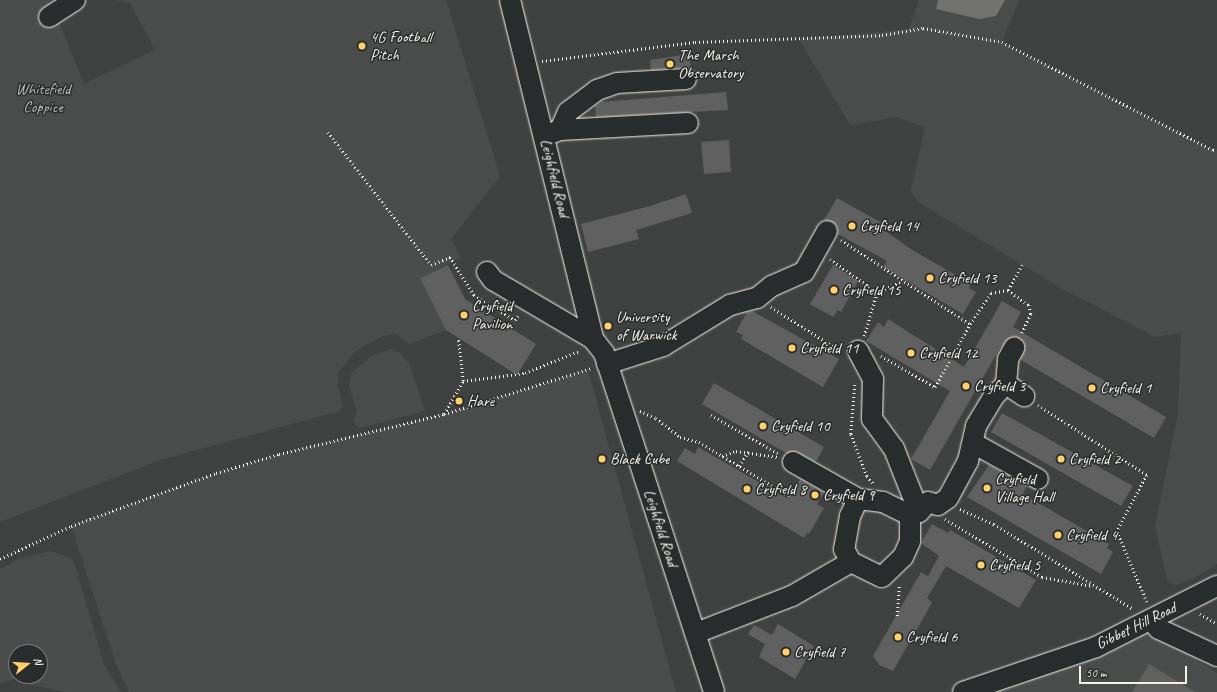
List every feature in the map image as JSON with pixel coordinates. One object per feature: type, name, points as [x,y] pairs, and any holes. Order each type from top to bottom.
[{"type":"street","points":[[49,17],[75,0]]},
{"type":"street","name":"Leighfield Road","points":[[510,0],[552,133],[596,355],[622,409],[696,633],[696,642],[714,692]]},
{"type":"street","points":[[552,133],[568,112],[597,90],[617,83],[686,79]]},
{"type":"street","points":[[552,133],[688,123]]},
{"type":"street","points":[[487,272],[493,280],[596,355],[663,346],[730,305],[757,298],[772,286],[804,272],[827,231]]},
{"type":"street","points":[[914,514],[928,502],[938,505],[948,498],[968,461],[976,426],[994,396],[1006,384],[1008,359],[1014,348]]},
{"type":"street","points":[[857,351],[873,379],[872,419],[894,449],[914,514],[910,541],[896,567],[882,577],[852,562],[844,549],[850,516],[858,499]]},
{"type":"street","points":[[1006,384],[1024,396]]},
{"type":"street","points":[[973,443],[1038,479]]},
{"type":"street","points":[[791,461],[858,499],[883,502],[914,514]]},
{"type":"street","points":[[696,633],[792,596],[852,562]]},
{"type":"street","name":"Gibbet Hill Road","points":[[963,692],[1096,647],[1149,611],[1217,586]]},
{"type":"street","points":[[1149,611],[1159,629],[1217,656]]},
{"type":"path","points":[[537,61],[695,42],[882,35],[923,28],[1002,42],[1214,150],[1217,149]]},
{"type":"path","points":[[328,132],[429,262]]},
{"type":"path","points":[[827,231],[900,282],[970,324]]},
{"type":"path","points":[[817,250],[877,292]]},
{"type":"path","points":[[1008,290],[1022,265]]},
{"type":"path","points":[[857,351],[877,292],[900,282]]},
{"type":"path","points":[[757,298],[857,351],[935,387],[970,324],[991,293],[1008,290],[1029,305],[1031,314],[1014,348]]},
{"type":"path","points":[[444,414],[463,381],[458,338]]},
{"type":"path","points":[[463,381],[525,373],[596,355]]},
{"type":"path","points":[[0,559],[71,526],[216,474],[279,454],[444,414],[596,355]]},
{"type":"path","points":[[856,377],[850,407],[850,434],[867,476],[876,486]]},
{"type":"path","points":[[1024,396],[1146,475],[1117,531],[1149,611]]},
{"type":"path","points":[[622,409],[644,412],[680,437],[699,442],[791,497]]},
{"type":"path","points":[[711,416],[791,461]]},
{"type":"path","points":[[722,456],[748,452],[791,461]]},
{"type":"path","points":[[739,466],[748,452]]},
{"type":"path","points":[[955,508],[994,524],[1132,610]]},
{"type":"path","points":[[949,513],[943,518],[1042,577],[1093,586]]},
{"type":"path","points":[[897,616],[900,576]]},
{"type":"shaded area","name":"University of Warwick","points":[[0,0],[1217,0],[1217,692],[0,692]]},
{"type":"shaded area","points":[[938,0],[1005,0],[996,16],[979,19],[936,9]]},
{"type":"green space","name":"Whitefield Coppice","points":[[0,0],[50,0],[84,84],[155,50],[130,3],[116,0],[446,0],[500,176],[451,239],[461,257],[420,278],[446,330],[409,344],[396,334],[383,336],[355,351],[338,373],[338,386],[343,407],[339,411],[160,460],[0,522]]},
{"type":"green space","points":[[919,0],[938,0],[936,8],[996,16],[1005,0],[1019,0],[1002,42],[1213,150],[1217,149],[1217,564],[1193,579],[1175,585],[1167,580],[1155,526],[1178,413],[1181,333],[1155,337],[1059,287],[918,202],[911,191],[925,127],[896,117],[850,125],[799,39],[909,29]]},
{"type":"green space","points":[[391,349],[400,353],[409,363],[425,411],[361,428],[355,425],[353,419],[357,412],[349,386],[351,373],[370,357]]},
{"type":"green space","points":[[588,370],[676,692],[129,692],[116,664],[71,526],[172,488],[279,454],[444,414]]},
{"type":"green space","points":[[51,551],[73,559],[104,664],[121,692],[66,692],[28,684],[48,684],[48,644],[8,644],[8,681],[0,684],[0,569],[19,559]]},
{"type":"green space","points":[[1144,633],[1184,652],[1217,673],[1217,692],[982,692]]},
{"type":"building","name":"The Marsh Observatory","points":[[689,54],[691,67],[651,70],[650,60]]},
{"type":"building","points":[[726,92],[728,110],[596,117],[595,106],[601,102]]},
{"type":"building","points":[[729,140],[731,172],[704,174],[701,142]]},
{"type":"building","points":[[686,194],[692,213],[636,230],[639,239],[588,252],[581,224],[650,206]]},
{"type":"building","points":[[837,198],[882,223],[880,227],[909,248],[971,284],[969,288],[976,292],[963,314],[883,267],[887,261],[838,234],[837,225],[824,220]]},
{"type":"building","name":"Cryfield Pavilion","points":[[448,265],[465,299],[536,344],[517,375],[446,330],[420,278]]},
{"type":"building","name":"Cryfield 15","points":[[833,265],[858,281],[841,312],[838,310],[833,317],[810,304]]},
{"type":"building","points":[[1002,301],[1021,312],[1013,327],[1166,417],[1154,438],[1021,360],[1025,348],[1024,342],[1013,337],[1000,348],[930,470],[911,459],[950,391],[866,341],[878,322],[884,327],[888,319],[964,367]]},
{"type":"building","name":"Cryfield 11","points":[[752,311],[839,359],[823,387],[741,339],[743,335],[736,332],[747,312]]},
{"type":"building","name":"Cryfield 10","points":[[714,383],[824,447],[816,462],[798,452],[786,453],[702,404]]},
{"type":"building","name":"Cryfield 2","points":[[1002,413],[1133,486],[1121,506],[991,432]]},
{"type":"building","name":"Cryfield 8","points":[[698,447],[788,499],[800,479],[824,493],[817,504],[824,508],[809,534],[807,533],[804,538],[677,461],[685,448],[695,454]]},
{"type":"building","points":[[989,465],[1027,486],[1023,494],[1109,544],[1107,548],[1113,552],[1101,574],[967,497]]},
{"type":"building","points":[[932,524],[948,533],[950,530],[1036,580],[1019,608],[946,566],[927,598],[932,603],[893,671],[879,665],[873,656],[921,572],[928,576],[939,556],[921,543]]},
{"type":"building","name":"Cryfield 7","points":[[778,624],[814,646],[795,679],[759,657],[765,644],[748,634],[754,625],[772,635]]},
{"type":"building","points":[[1149,664],[1195,692],[1132,692]]},
{"type":"place","name":"4G Football Pitch","points":[[362,46]]},
{"type":"place","name":"The Marsh Observatory","points":[[670,64]]},
{"type":"place","name":"Cryfield 14","points":[[852,226]]},
{"type":"place","name":"Cryfield 13","points":[[930,278]]},
{"type":"place","name":"Cryfield 15","points":[[834,290]]},
{"type":"place","name":"Cryfield Pavilion","points":[[464,315]]},
{"type":"place","name":"University of Warwick","points":[[608,326]]},
{"type":"place","name":"Cryfield 11","points":[[792,348]]},
{"type":"place","name":"Cryfield 12","points":[[911,353]]},
{"type":"place","name":"Cryfield 3","points":[[966,386]]},
{"type":"place","name":"Cryfield 1","points":[[1092,388]]},
{"type":"place","name":"Hare","points":[[459,401]]},
{"type":"place","name":"Cryfield 10","points":[[763,426]]},
{"type":"place","name":"Black Cube","points":[[602,459]]},
{"type":"place","name":"Cryfield 2","points":[[1061,459]]},
{"type":"place","name":"Cryfield Village Hall","points":[[987,488]]},
{"type":"place","name":"Cryfield 8","points":[[747,489]]},
{"type":"place","name":"Cryfield 9","points":[[815,495]]},
{"type":"place","name":"Cryfield 4","points":[[1058,535]]},
{"type":"place","name":"Cryfield 5","points":[[981,565]]},
{"type":"place","name":"Cryfield 6","points":[[898,637]]},
{"type":"place","name":"Cryfield 7","points":[[786,652]]}]
